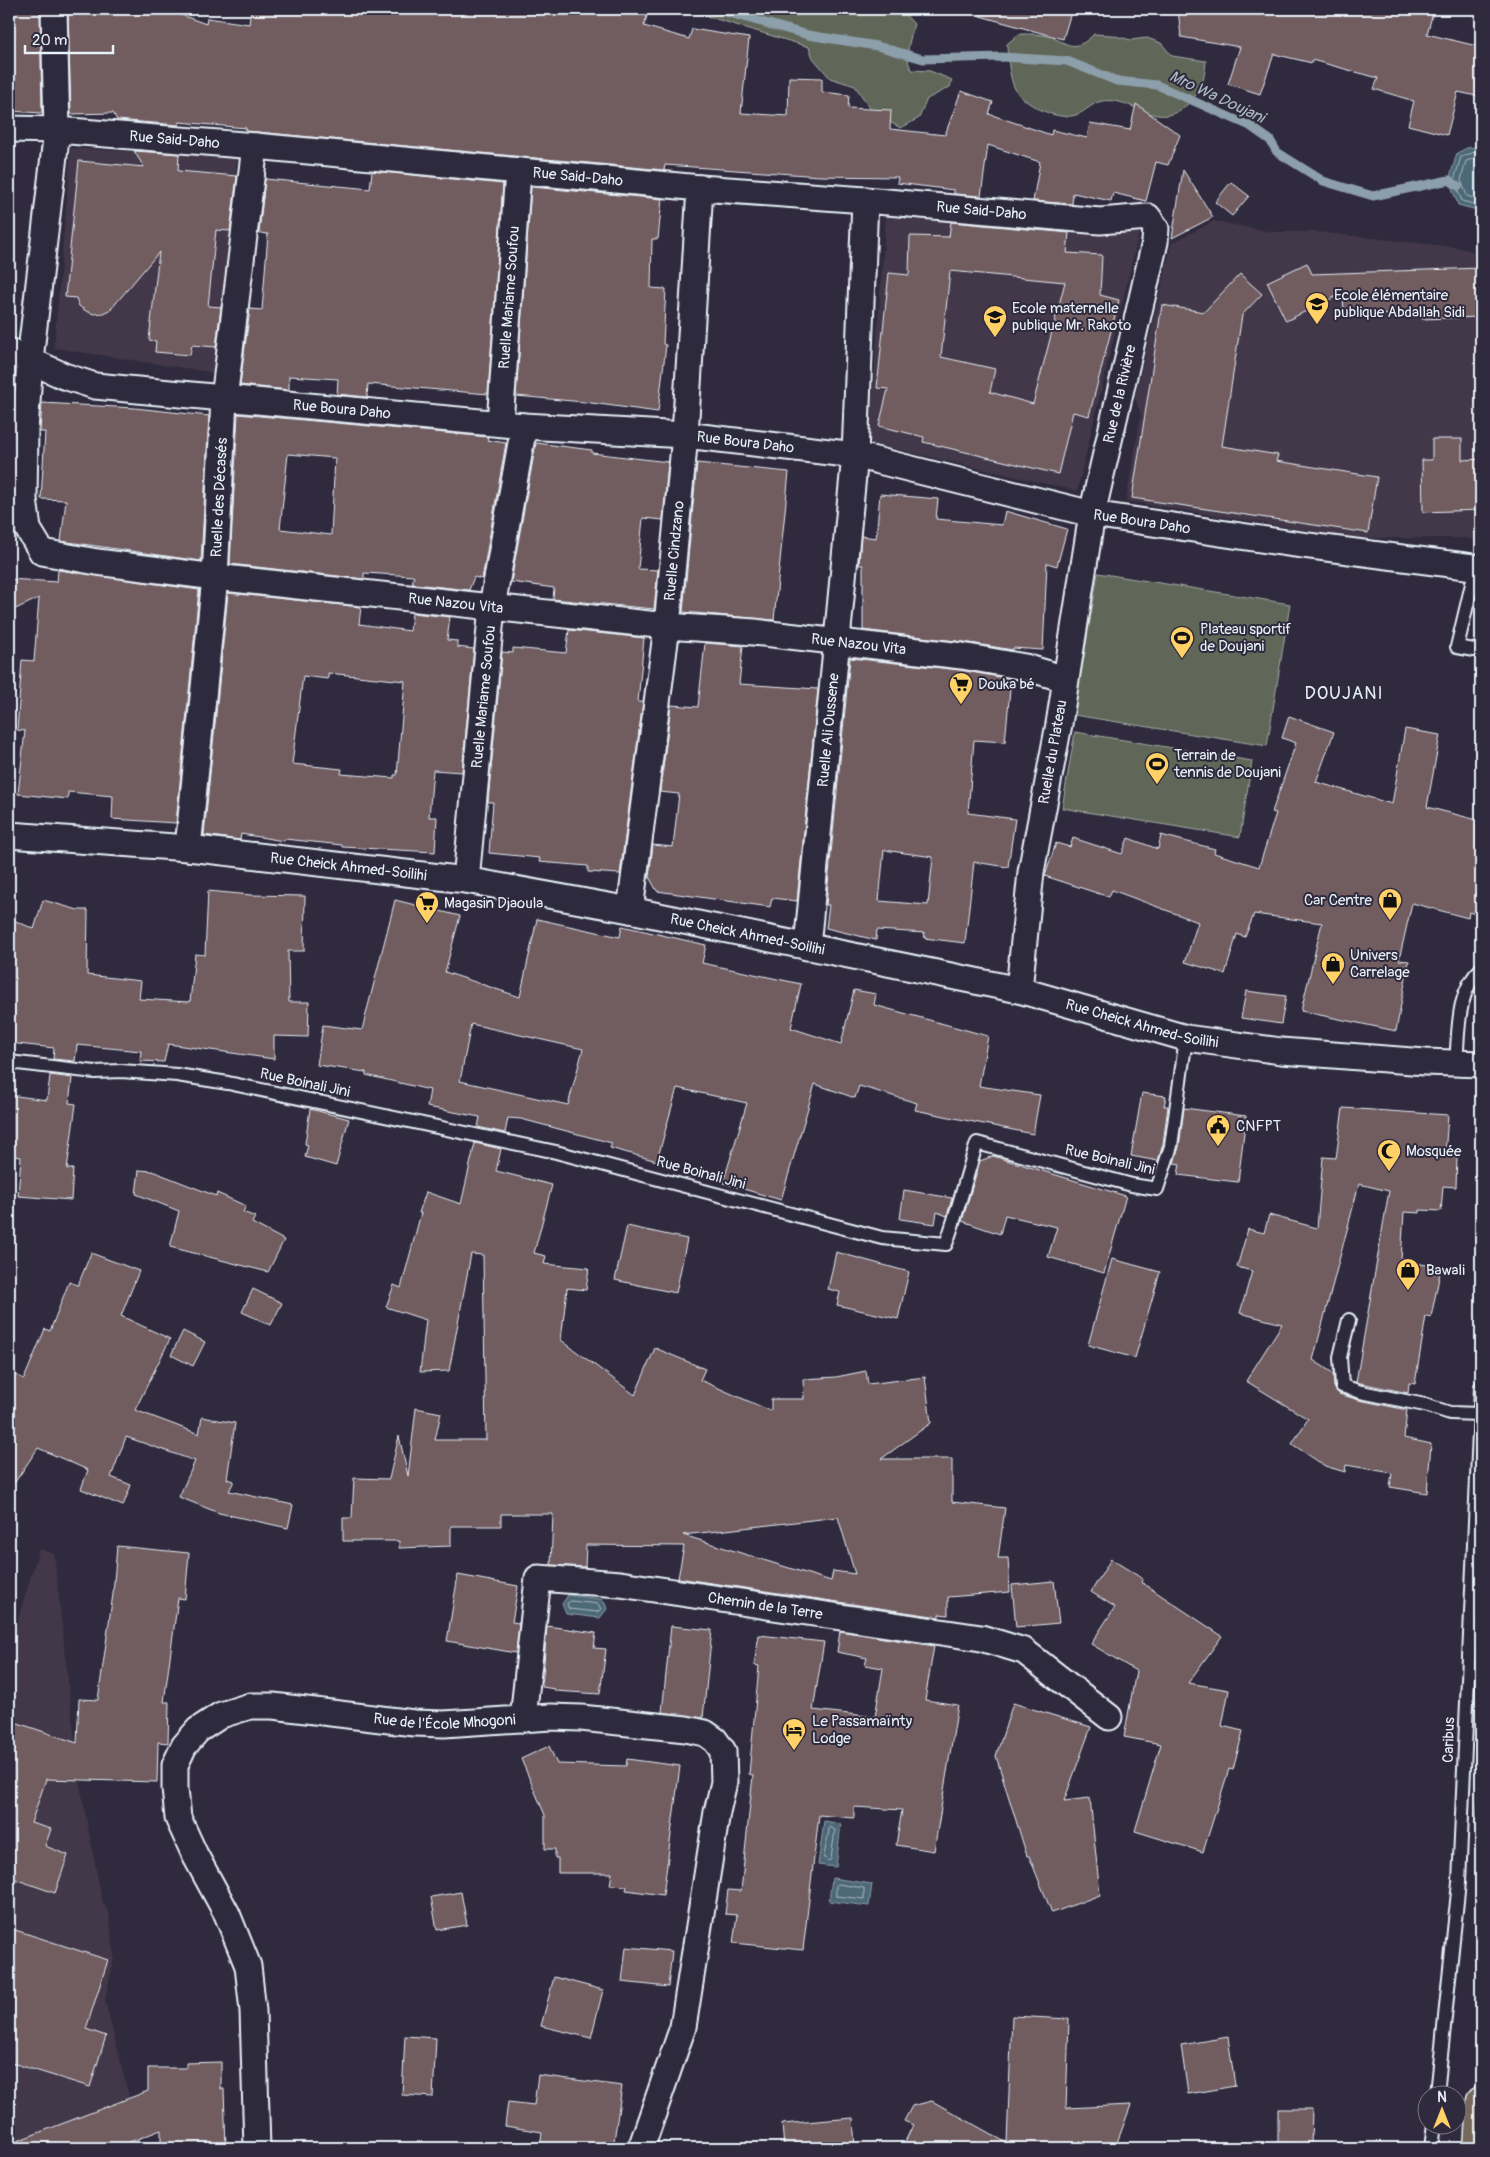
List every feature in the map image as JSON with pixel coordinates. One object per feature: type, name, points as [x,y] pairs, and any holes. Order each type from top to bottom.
[{"type":"main road","points":[[1478,2148],[1481,2101]]},
{"type":"street","points":[[19,355],[57,130],[54,9]]},
{"type":"street","name":"Rue Said-Daho","points":[[9,129],[57,130],[255,146],[700,188],[865,200],[1100,221],[1148,216]]},
{"type":"street","name":"Ruelle des Décasés","points":[[188,848],[215,577],[224,399],[255,146]]},
{"type":"street","name":"Ruelle Mariame Soufou","points":[[500,423],[518,171]]},
{"type":"street","name":"Ruelle Cindzano","points":[[630,910],[668,626],[686,435],[700,188]]},
{"type":"street","name":"Ruelle Ali Oussene","points":[[806,948],[855,455],[865,200]]},
{"type":"street","name":"Rue de la Rivière","points":[[1092,514],[1155,242],[1156,228],[1148,216]]},
{"type":"street","name":"Rue Boura Daho","points":[[19,355],[64,376],[95,386],[524,426],[686,435],[855,455],[1092,514],[1294,544],[1479,567]]},
{"type":"street","name":"Rue Nazou Vita","points":[[19,355],[25,430],[24,499],[28,529],[42,552],[97,562],[215,577],[668,626],[754,632],[962,656],[1025,667],[1065,679]]},
{"type":"street","name":"Ruelle Mariame Soufou","points":[[466,880],[492,607],[524,426]]},
{"type":"street","name":"Ruelle du Plateau","points":[[1019,990],[1031,872],[1092,514]]},
{"type":"street","name":"Rue Cheick Ahmed-Soilihi","points":[[9,835],[188,848],[466,880],[630,910],[806,948],[1019,990],[1186,1038],[1281,1051],[1481,1064]]},
{"type":"street","name":"Chemin de la Terre","points":[[523,1719],[538,1578],[620,1584],[981,1638],[1024,1651],[1110,1717]]},
{"type":"street","name":"Rue de l'École Mhogoni","points":[[257,2148],[254,2011],[248,1966],[227,1914],[178,1818],[175,1788],[175,1765],[184,1746],[198,1730],[221,1715],[250,1706],[273,1706],[414,1724],[581,1718],[686,1729],[705,1733],[715,1740],[722,1751],[724,1782],[717,1812],[683,2027],[641,2148]]},
{"type":"lane","points":[[1474,650],[1458,647],[1479,567]]},
{"type":"lane","points":[[1456,1063],[1462,1002],[1472,977],[1481,969]]},
{"type":"lane","name":"Rue Boinali Jini","points":[[9,1062],[95,1072],[121,1071],[176,1075],[228,1083],[556,1152],[882,1238],[946,1244],[957,1214],[959,1200],[976,1143],[1157,1189],[1171,1146],[1186,1038]]},
{"type":"lane","points":[[1349,1320],[1340,1357],[1342,1386],[1361,1392],[1425,1405],[1450,1413],[1479,1414]]},
{"type":"lane","name":"Caribus","points":[[1438,2084],[1459,1882],[1481,1387]]},
{"type":"lane","points":[[1431,2148],[1433,2134]]},
{"type":"shaded area","points":[[71,148],[237,158],[222,374],[54,348]]},
{"type":"shaded area","name":"Ecole maternelle publique Mr. Rakoto","points":[[886,215],[1139,233],[1077,491],[869,443]]},
{"type":"shaded area","name":"Ecole élémentaire publique Abdallah Sidi","points":[[1214,221],[1272,232],[1317,232],[1455,247],[1481,253],[1481,540],[1460,538],[1355,538],[1126,501],[1141,415],[1135,397],[1172,243]]},
{"type":"shaded area","points":[[39,1549],[54,1554],[79,1780],[102,1900],[109,1914],[114,1958],[105,2000],[140,2141],[139,2148],[9,2148],[9,1650]]},
{"type":"green space","points":[[683,9],[901,10],[914,24],[908,54],[909,65],[912,70],[930,71],[952,80],[950,87],[927,99],[919,118],[901,128],[874,114],[855,86],[830,78],[813,58],[809,47]]},
{"type":"green space","points":[[1019,34],[1043,35],[1068,45],[1080,44],[1094,34],[1111,35],[1131,40],[1147,38],[1161,43],[1172,56],[1206,61],[1204,78],[1200,88],[1190,102],[1178,111],[1167,115],[1156,115],[1114,101],[1102,101],[1075,115],[1056,115],[1032,105],[1019,95],[1013,85],[1007,44]]},
{"type":"green space","name":"Plateau sportif de Doujani","points":[[1098,573],[1290,604],[1267,746],[1074,715]]},
{"type":"green space","name":"Terrain de tennis de Doujani","points":[[1075,732],[1252,761],[1240,837],[1062,808]]},
{"type":"green space","points":[[1481,1726],[1481,1848],[1476,1842],[1476,1829]]},
{"type":"water","points":[[1481,146],[1481,211],[1458,205],[1449,180],[1457,153],[1467,148]]},
{"type":"water","points":[[568,1595],[601,1599],[607,1609],[600,1618],[566,1614],[562,1604]]},
{"type":"water","points":[[824,1821],[841,1824],[836,1867],[818,1865]]},
{"type":"water","points":[[832,1878],[872,1884],[869,1906],[829,1901]]},
{"type":"building","points":[[9,9],[40,9],[42,113],[9,111]]},
{"type":"building","points":[[68,9],[165,9],[206,24],[207,18],[249,24],[251,9],[649,9],[644,26],[689,39],[692,29],[749,38],[741,113],[788,116],[789,77],[822,78],[822,92],[849,95],[848,108],[891,110],[890,129],[945,135],[961,91],[993,102],[989,114],[1051,135],[1052,130],[1087,138],[1090,123],[1130,130],[1136,104],[1180,135],[1168,165],[1156,162],[1146,201],[1113,193],[1111,201],[1073,193],[1072,204],[1033,201],[1040,162],[988,145],[981,196],[954,194],[954,190],[897,183],[898,177],[820,176],[665,165],[664,170],[246,131],[246,128],[179,122],[179,125],[117,120],[113,113],[71,114]]},
{"type":"building","points":[[981,9],[1072,9],[1063,39],[980,16]]},
{"type":"building","points":[[1178,9],[1434,9],[1427,34],[1481,47],[1481,97],[1458,92],[1447,135],[1408,125],[1414,101],[1374,89],[1378,78],[1312,60],[1312,63],[1274,54],[1260,94],[1228,84],[1240,47],[1181,37]]},
{"type":"building","points":[[134,151],[179,154],[178,171],[237,176],[230,231],[216,230],[208,306],[221,307],[216,347],[192,345],[190,355],[155,352],[156,341],[149,340],[159,252],[111,309],[103,313],[94,314],[86,311],[79,306],[76,298],[65,297],[79,161],[144,167]]},
{"type":"building","points":[[1183,170],[1213,217],[1172,238]]},
{"type":"building","points":[[372,171],[503,184],[488,394],[368,384],[367,397],[337,394],[338,379],[289,376],[289,390],[240,385],[250,309],[262,310],[268,234],[259,233],[265,179],[370,189]]},
{"type":"building","points":[[1231,182],[1249,196],[1232,216],[1215,202]]},
{"type":"building","points":[[531,187],[662,199],[658,239],[652,239],[651,288],[666,289],[663,344],[666,345],[658,412],[584,402],[516,396]]},
{"type":"building","name":"Ecole maternelle publique Mr. Rakoto","points":[[951,222],[1069,233],[1067,253],[1102,255],[1100,295],[1119,300],[1089,416],[1073,412],[1058,474],[923,442],[924,437],[879,426],[888,389],[877,388],[889,273],[909,275],[910,236],[949,237]],"holes":[[[950,271],[1065,282],[1033,404],[990,392],[995,369],[941,357]]]},
{"type":"building","points":[[1307,263],[1312,274],[1481,268],[1481,317],[1422,319],[1422,314],[1344,315],[1343,293],[1286,321],[1267,282]]},
{"type":"building","points":[[1240,274],[1262,294],[1242,315],[1222,446],[1278,455],[1276,461],[1377,477],[1368,533],[1132,498],[1162,305],[1204,312]]},
{"type":"building","points":[[42,403],[135,408],[209,416],[201,561],[61,541],[66,500],[41,499],[45,432],[40,432]]},
{"type":"building","points":[[238,414],[488,437],[487,440],[506,443],[482,579],[474,577],[469,590],[415,584],[412,583],[414,576],[364,573],[364,579],[230,564]],"holes":[[[288,454],[335,458],[331,535],[280,529]]]},
{"type":"building","points":[[1432,439],[1462,439],[1462,460],[1481,459],[1481,510],[1423,512],[1422,460],[1432,460]]},
{"type":"building","points":[[536,443],[592,450],[592,453],[668,462],[663,520],[643,518],[638,569],[658,570],[654,609],[553,599],[554,588],[511,582]]},
{"type":"building","points":[[697,463],[789,472],[774,620],[683,612]]},
{"type":"building","points":[[880,494],[938,499],[936,519],[1002,525],[1005,511],[1067,529],[1057,566],[1047,563],[1043,650],[1013,648],[1013,650],[863,630],[863,565],[859,565],[861,536],[876,538]]},
{"type":"building","points":[[58,570],[199,590],[176,823],[112,819],[113,796],[68,792],[68,799],[18,794],[25,731],[17,730],[22,660],[34,661],[39,598],[9,612],[9,579],[57,582]]},
{"type":"building","points":[[228,593],[361,607],[359,624],[410,631],[412,613],[450,617],[447,640],[457,641],[457,647],[474,649],[462,772],[433,770],[429,817],[437,817],[435,852],[342,847],[342,845],[285,839],[284,841],[241,834],[240,840],[204,835]],"holes":[[[328,673],[405,681],[397,775],[394,775],[394,778],[341,774],[342,769],[292,764],[303,676],[328,679]]]},
{"type":"building","points":[[569,630],[644,638],[638,702],[643,702],[620,874],[588,872],[588,866],[539,862],[540,858],[489,853],[493,802],[488,802],[502,652],[513,653],[513,648],[566,653]]},
{"type":"building","points":[[705,643],[743,646],[739,684],[818,689],[797,901],[772,898],[770,907],[657,891],[649,877],[653,845],[673,847],[679,794],[660,792],[671,705],[698,707]]},
{"type":"building","points":[[850,658],[960,670],[1011,679],[1005,742],[974,740],[968,813],[1015,819],[1008,867],[974,862],[965,943],[924,938],[925,933],[877,930],[876,940],[826,928],[829,905],[826,905]],"holes":[[[884,850],[933,857],[928,905],[879,901]]]},
{"type":"building","points":[[1289,716],[1334,732],[1316,782],[1392,804],[1405,729],[1440,735],[1427,807],[1481,821],[1481,916],[1469,912],[1468,918],[1412,903],[1399,960],[1409,961],[1396,1031],[1301,1011],[1322,923],[1254,914],[1245,937],[1237,934],[1225,974],[1185,962],[1198,922],[1112,890],[1109,897],[1045,876],[1056,843],[1070,847],[1073,838],[1122,854],[1128,838],[1158,849],[1161,835],[1215,849],[1214,853],[1259,867],[1276,813],[1272,812],[1296,743],[1282,738]]},
{"type":"building","points":[[208,891],[251,895],[305,896],[304,951],[288,951],[289,1002],[309,1002],[308,1037],[274,1036],[274,1059],[168,1044],[164,1062],[140,1061],[141,1051],[77,1045],[75,1061],[53,1059],[54,1048],[9,1043],[9,918],[34,929],[43,900],[78,910],[88,910],[87,975],[141,981],[139,999],[190,1002],[195,954],[205,955]]},
{"type":"building","points":[[395,900],[460,916],[445,972],[520,997],[537,919],[620,937],[622,926],[706,945],[702,963],[801,984],[791,1028],[841,1044],[854,990],[876,994],[874,1005],[988,1036],[979,1086],[1040,1095],[1033,1134],[915,1110],[917,1103],[859,1086],[855,1098],[815,1084],[781,1200],[723,1183],[747,1103],[677,1088],[657,1161],[610,1148],[612,1143],[521,1119],[508,1118],[505,1133],[478,1127],[480,1117],[427,1107],[430,1090],[366,1075],[366,1072],[317,1065],[323,1025],[362,1030]],"holes":[[[471,1024],[583,1049],[568,1105],[460,1081]]]},
{"type":"building","points":[[1246,991],[1286,996],[1281,1024],[1241,1018]]},
{"type":"building","points":[[50,1075],[72,1078],[69,1103],[76,1104],[67,1169],[73,1169],[71,1200],[18,1196],[21,1157],[9,1155],[9,1095],[47,1100]]},
{"type":"building","points":[[1142,1093],[1166,1096],[1164,1106],[1168,1106],[1163,1144],[1158,1161],[1131,1156]]},
{"type":"building","points":[[1184,1108],[1246,1116],[1238,1182],[1178,1175],[1180,1164],[1174,1163],[1179,1147]]},
{"type":"building","points":[[1343,1108],[1448,1115],[1445,1156],[1457,1157],[1456,1187],[1443,1186],[1441,1211],[1420,1210],[1420,1213],[1404,1212],[1401,1260],[1441,1268],[1431,1317],[1426,1316],[1415,1384],[1409,1383],[1408,1393],[1356,1382],[1389,1191],[1359,1184],[1313,1360],[1333,1373],[1334,1387],[1339,1394],[1407,1410],[1404,1438],[1431,1444],[1427,1493],[1390,1487],[1392,1473],[1346,1465],[1345,1472],[1325,1466],[1292,1444],[1308,1419],[1246,1381],[1282,1324],[1240,1313],[1252,1271],[1237,1267],[1248,1229],[1264,1233],[1269,1215],[1317,1228],[1323,1157],[1336,1158]]},
{"type":"building","points":[[310,1109],[349,1119],[336,1166],[305,1157],[308,1145],[305,1144]]},
{"type":"building","points":[[475,1143],[501,1149],[496,1171],[552,1185],[534,1253],[546,1256],[544,1264],[589,1268],[586,1290],[567,1288],[561,1340],[635,1395],[655,1348],[705,1369],[700,1380],[771,1411],[771,1399],[804,1399],[803,1379],[836,1377],[866,1371],[868,1384],[925,1377],[931,1423],[881,1459],[952,1459],[952,1502],[1005,1508],[998,1558],[1008,1558],[1010,1592],[948,1597],[948,1615],[939,1614],[939,1617],[678,1578],[684,1546],[586,1545],[585,1567],[551,1565],[553,1514],[501,1514],[501,1526],[451,1526],[451,1546],[399,1548],[399,1541],[343,1541],[343,1518],[352,1518],[354,1478],[389,1479],[399,1436],[408,1476],[416,1408],[441,1413],[435,1440],[486,1440],[483,1255],[471,1254],[449,1371],[420,1372],[426,1320],[386,1307],[394,1285],[401,1288],[426,1192],[461,1204]],"holes":[[[838,1517],[855,1574],[833,1571],[831,1581],[683,1535]]]},
{"type":"building","points":[[993,1156],[1126,1196],[1104,1273],[1048,1257],[1057,1227],[1005,1215],[1000,1234],[962,1221],[980,1161]]},
{"type":"building","points":[[139,1170],[152,1171],[216,1196],[217,1193],[246,1206],[243,1212],[255,1217],[252,1223],[284,1240],[268,1272],[170,1247],[179,1211],[136,1194]]},
{"type":"building","points":[[904,1190],[952,1198],[947,1216],[937,1212],[935,1224],[900,1219]]},
{"type":"building","points":[[627,1226],[687,1239],[676,1293],[615,1280]]},
{"type":"building","points":[[836,1252],[909,1272],[898,1319],[837,1305],[840,1292],[828,1289]]},
{"type":"building","points":[[91,1253],[139,1271],[121,1316],[170,1339],[135,1410],[199,1434],[202,1417],[235,1423],[227,1479],[234,1481],[229,1491],[293,1505],[288,1528],[219,1513],[179,1497],[195,1461],[126,1437],[111,1477],[131,1485],[123,1506],[81,1489],[88,1470],[38,1448],[9,1491],[9,1372],[24,1379],[45,1329],[50,1331],[69,1282],[78,1285]]},
{"type":"building","points":[[1112,1259],[1160,1272],[1135,1358],[1088,1345]]},
{"type":"building","points":[[253,1289],[282,1303],[271,1325],[242,1312]]},
{"type":"building","points":[[183,1331],[205,1342],[193,1366],[171,1355]]},
{"type":"building","points":[[117,1546],[189,1553],[185,1599],[178,1598],[164,1702],[169,1702],[168,1743],[158,1742],[157,1782],[46,1779],[31,1823],[51,1829],[45,1846],[68,1855],[55,1893],[9,1877],[9,1720],[77,1743],[79,1699],[98,1700],[113,1594]]},
{"type":"building","points":[[1111,1559],[1143,1579],[1141,1582],[1222,1636],[1188,1683],[1229,1690],[1222,1726],[1243,1731],[1233,1770],[1229,1769],[1203,1852],[1135,1831],[1161,1744],[1124,1737],[1136,1671],[1091,1644],[1115,1607],[1091,1592]]},
{"type":"building","points":[[458,1575],[518,1586],[512,1622],[519,1623],[516,1653],[447,1641]]},
{"type":"building","points":[[1054,1581],[1059,1623],[1016,1627],[1012,1585]]},
{"type":"building","points":[[547,1626],[596,1633],[594,1648],[606,1649],[600,1694],[555,1691],[555,1689],[542,1687]]},
{"type":"building","points":[[671,1626],[712,1630],[703,1718],[662,1712]]},
{"type":"building","points":[[840,1631],[934,1646],[925,1700],[958,1705],[934,1851],[896,1845],[902,1810],[854,1807],[854,1818],[819,1815],[803,1950],[733,1943],[737,1915],[725,1914],[728,1890],[741,1891],[753,1775],[749,1774],[759,1666],[754,1665],[759,1635],[824,1642],[813,1710],[875,1717],[883,1668],[865,1665],[867,1658],[837,1652]]},
{"type":"building","points":[[1013,1703],[1091,1727],[1064,1801],[1090,1798],[1100,1895],[1052,1913],[1029,1856],[1027,1856],[996,1756]]},
{"type":"building","points":[[549,1746],[557,1764],[626,1766],[627,1759],[680,1766],[663,1895],[626,1890],[627,1886],[610,1885],[612,1873],[558,1873],[558,1858],[555,1858],[555,1849],[545,1849],[545,1815],[521,1759]]},
{"type":"building","points":[[461,1892],[467,1925],[437,1930],[431,1897]]},
{"type":"building","points":[[9,1928],[108,1960],[86,2029],[106,2036],[90,2087],[9,2062]]},
{"type":"building","points":[[626,1947],[672,1951],[668,1987],[622,1982]]},
{"type":"building","points":[[554,1977],[603,1990],[591,2038],[541,2026]]},
{"type":"building","points":[[1012,2016],[1069,2019],[1066,2108],[1131,2105],[1115,2148],[902,2148],[913,2125],[904,2121],[912,2106],[932,2101],[1007,2143]]},
{"type":"building","points":[[405,2036],[436,2038],[433,2097],[402,2095]]},
{"type":"building","points":[[1228,2037],[1235,2086],[1188,2094],[1181,2045]]},
{"type":"building","points":[[221,2062],[221,2089],[224,2089],[226,2148],[161,2148],[161,2130],[114,2148],[9,2148],[9,2144],[148,2091],[148,2068],[186,2068],[186,2063]]},
{"type":"building","points":[[538,2075],[622,2086],[613,2148],[540,2148],[542,2132],[505,2126],[508,2102],[534,2105]]},
{"type":"building","points":[[1278,2109],[1312,2109],[1311,2144],[1278,2143]]},
{"type":"building","points":[[853,2118],[855,2148],[784,2148],[782,2124]]},
{"type":"waterway","name":"Mro Wa Doujani","points":[[715,9],[808,35],[877,46],[923,59],[1002,57],[1067,61],[1117,81],[1157,85],[1250,126],[1270,140],[1277,152],[1323,181],[1373,196],[1449,180],[1458,186]]},
{"type":"place","name":"Ecole élémentaire publique Abdallah Sidi","points":[[1317,325]]},
{"type":"place","name":"Ecole maternelle publique Mr. Rakoto","points":[[995,338]]},
{"type":"place","name":"Plateau sportif de Doujani","points":[[1182,659]]},
{"type":"place","name":"Douka bé","points":[[961,705]]},
{"type":"place","name":"Terrain de tennis de Doujani","points":[[1157,785]]},
{"type":"place","name":"Car Centre","points":[[1390,921]]},
{"type":"place","name":"Magasin Djaoula","points":[[427,924]]},
{"type":"place","name":"Univers Carrelage","points":[[1333,985]]},
{"type":"place","name":"CNFPT","points":[[1218,1147]]},
{"type":"place","name":"Mosquée","points":[[1389,1172]]},
{"type":"place","name":"Bawali","points":[[1408,1291]]},
{"type":"place","name":"Le Passamaïnty Lodge","points":[[794,1751]]},
{"type":"district","name":"DOUJANI","points":[[1344,693]]}]
